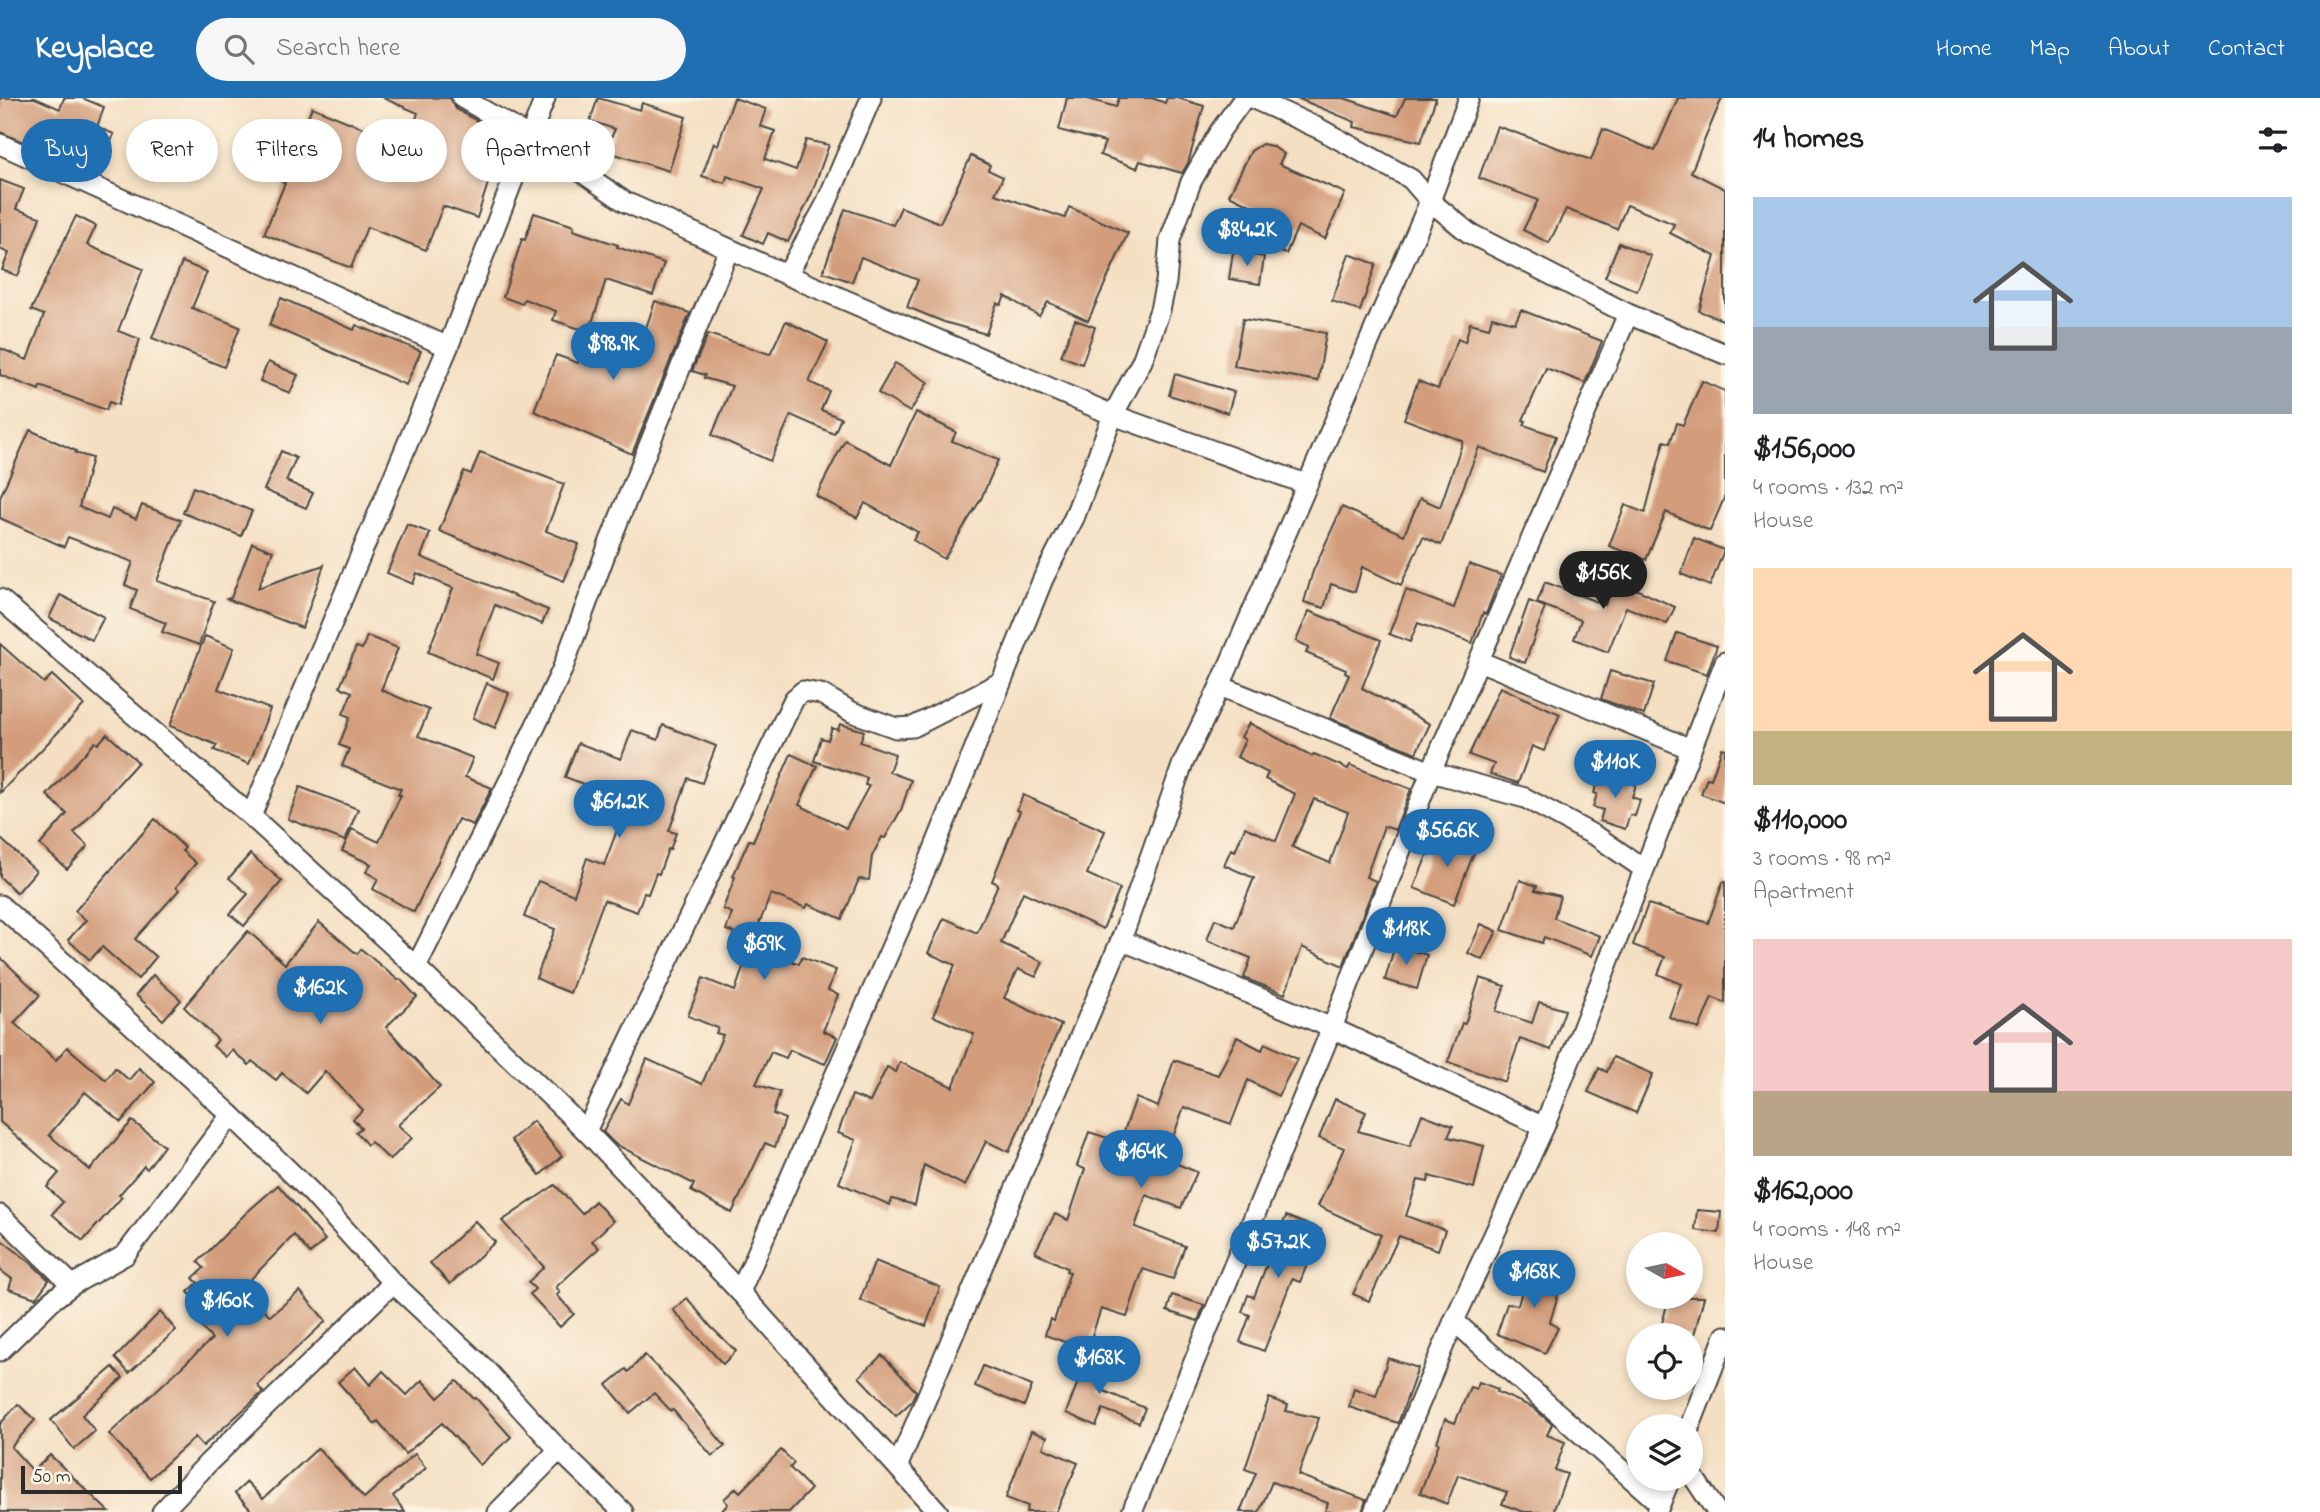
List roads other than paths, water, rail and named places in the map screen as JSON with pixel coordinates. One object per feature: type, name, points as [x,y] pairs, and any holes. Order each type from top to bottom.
[{"type":"street","points":[[462,98],[499,119]]},
{"type":"street","points":[[538,119],[545,98]]},
{"type":"street","points":[[788,275],[825,206],[871,98]]},
{"type":"street","points":[[740,1292],[930,859],[1043,579],[1074,519],[1113,415],[1142,361],[1160,310],[1170,240],[1191,182],[1220,131],[1244,98]]},
{"type":"street","points":[[1252,98],[1320,130],[1411,179],[1430,201],[1469,233],[1628,314],[1725,354]]},
{"type":"street","points":[[898,1465],[1121,940],[1183,763],[1220,686],[1430,201],[1469,98]]},
{"type":"street","points":[[0,144],[448,346]]},
{"type":"street","points":[[251,816],[514,182]]},
{"type":"street","points":[[596,182],[625,202],[729,249],[1113,415],[1306,484]]},
{"type":"street","points":[[415,967],[562,670],[610,541],[729,249]]},
{"type":"street","points":[[1132,1512],[1332,1028],[1431,772],[1628,314]]},
{"type":"street","points":[[0,599],[251,816],[415,967],[586,1131],[740,1292],[898,1465],[930,1509]]},
{"type":"street","points":[[1479,661],[1691,749]]},
{"type":"street","points":[[1374,1512],[1454,1321],[1544,1126],[1725,662]]},
{"type":"street","points":[[586,1131],[794,698],[803,691],[821,694],[852,712],[896,729],[913,727],[1001,682]]},
{"type":"street","points":[[1220,686],[1431,772],[1525,798],[1599,838],[1644,869]]},
{"type":"street","points":[[0,905],[310,1191],[393,1283],[483,1367],[559,1450],[623,1512]]},
{"type":"street","points":[[1121,940],[1332,1028],[1544,1126]]},
{"type":"street","points":[[0,1351],[51,1301],[72,1285],[125,1255],[230,1115]]},
{"type":"street","points":[[0,1215],[72,1285]]},
{"type":"street","points":[[162,1512],[208,1463],[393,1283]]},
{"type":"street","points":[[1454,1321],[1658,1508],[1665,1491]]},
{"type":"street","points":[[1695,1414],[1725,1336]]},
{"type":"street","points":[[498,1512],[559,1450]]},
{"type":"street","points":[[1703,1491],[1717,1512]]}]
